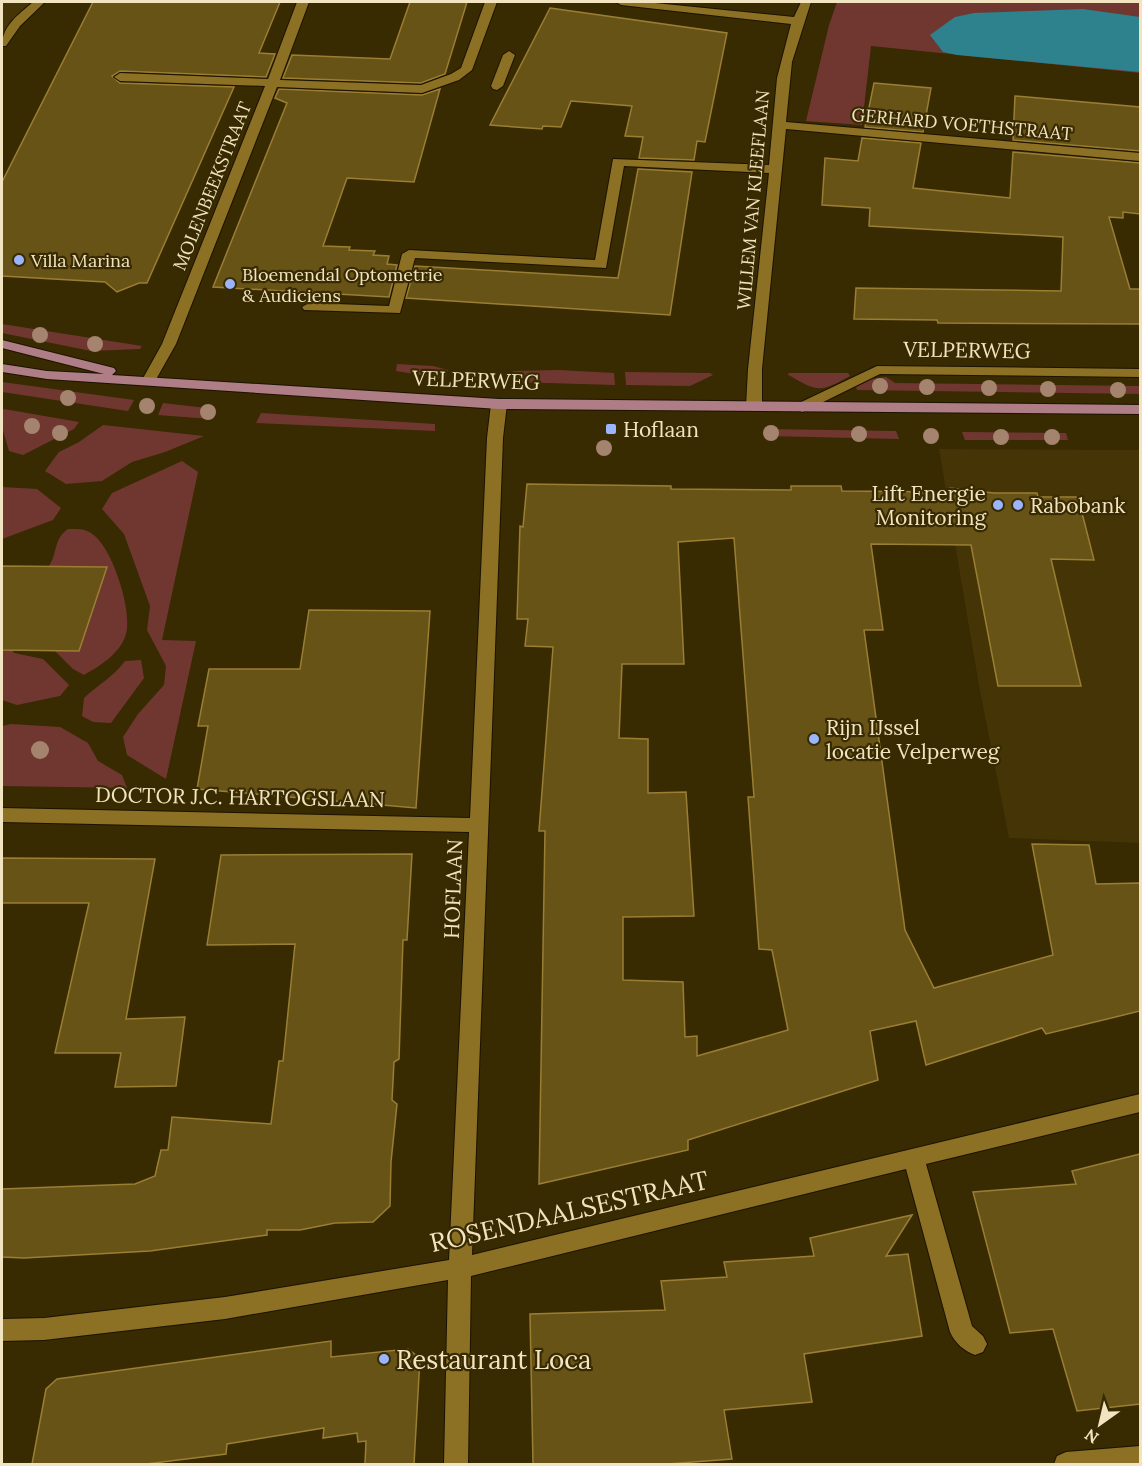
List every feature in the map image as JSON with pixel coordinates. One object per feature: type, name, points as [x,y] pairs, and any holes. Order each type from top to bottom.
[{"type":"main road","name":"VELPERWEG","points":[[2,344],[149,380]]},
{"type":"main road","name":"VELPERWEG","points":[[2,368],[47,375],[499,404],[1140,410]]},
{"type":"street","points":[[2,44],[16,23],[39,2]]},
{"type":"street","name":"MOLENBEEKSTRAAT","points":[[149,380],[168,344],[303,2]]},
{"type":"street","points":[[120,77],[272,85],[422,89],[455,77],[466,70],[491,2]]},
{"type":"street","points":[[621,2],[797,21]]},
{"type":"street","name":"WILLEM VAN KLEEFLAAN","points":[[754,406],[755,369],[780,125],[779,104],[797,21],[806,2]]},
{"type":"street","points":[[497,86],[510,55]]},
{"type":"street","name":"GERHARD VOETHSTRAAT","points":[[780,125],[1140,157]]},
{"type":"street","points":[[309,307],[395,310],[410,254],[601,265],[618,162],[775,168]]},
{"type":"street","name":"VELPERWEG","points":[[802,406],[877,370],[1140,373]]},
{"type":"street","name":"HOFLAAN","points":[[456,1464],[460,1268],[495,438],[499,404]]},
{"type":"street","name":"DOCTOR J.C. HARTOGSLAAN","points":[[2,815],[478,825]]},
{"type":"street","name":"ROSENDAALSESTRAAT","points":[[2,1330],[44,1329],[225,1308],[460,1268],[1140,1103]]},
{"type":"street","points":[[914,1159],[962,1332],[975,1344]]},
{"type":"street","points":[[1066,1464],[1140,1458]]},
{"type":"shaded area","points":[[2,2],[32,2],[2,46]]},
{"type":"shaded area","points":[[837,2],[1140,2],[1140,73],[871,46],[862,125],[806,121],[829,25]]},
{"type":"shaded area","points":[[2,324],[142,346],[140,349],[91,351],[2,333]]},
{"type":"shaded area","points":[[397,364],[433,366],[448,370],[445,379],[396,371]]},
{"type":"shaded area","points":[[559,370],[614,373],[615,385],[513,382],[513,371]]},
{"type":"shaded area","points":[[625,372],[710,373],[713,375],[690,386],[626,385]]},
{"type":"shaded area","points":[[848,373],[850,376],[825,388],[818,388],[787,374]]},
{"type":"shaded area","points":[[886,377],[895,383],[1140,386],[1140,394],[857,390],[856,387],[872,379]]},
{"type":"shaded area","points":[[2,382],[134,400],[128,411],[2,392]]},
{"type":"shaded area","points":[[163,403],[215,409],[210,419],[158,415]]},
{"type":"shaded area","points":[[4,409],[79,422],[74,429],[23,455],[9,451],[2,427]]},
{"type":"shaded area","points":[[261,413],[435,424],[435,431],[256,423]]},
{"type":"shaded area","points":[[103,425],[204,436],[165,452],[132,462],[102,481],[66,484],[45,471],[59,452],[79,442]]},
{"type":"shaded area","points":[[766,429],[896,431],[899,439],[767,436]]},
{"type":"shaded area","points":[[962,432],[1066,433],[1068,440],[965,440]]},
{"type":"shaded area","points":[[939,449],[1140,450],[1140,843],[1009,838],[979,686]]},
{"type":"shaded area","points":[[182,461],[198,472],[162,640],[196,641],[166,779],[127,755],[123,737],[138,714],[164,685],[166,666],[147,630],[150,606],[124,534],[102,509],[112,493]]},
{"type":"shaded area","points":[[2,487],[37,489],[61,508],[53,520],[2,539]]},
{"type":"shaded area","points":[[68,529],[88,531],[99,540],[118,577],[126,606],[127,629],[122,644],[105,662],[84,675],[73,669],[54,650],[107,567],[49,566],[60,537]]},
{"type":"shaded area","points":[[2,632],[14,653],[43,659],[69,685],[60,696],[17,705],[2,700]]},
{"type":"shaded area","points":[[141,660],[144,678],[111,723],[93,722],[82,716],[84,698],[125,661]]},
{"type":"shaded area","points":[[11,724],[60,727],[88,743],[98,761],[122,775],[127,788],[2,786],[2,726]]},
{"type":"water","points":[[1083,9],[1140,17],[1140,72],[957,55],[943,52],[930,35],[955,17],[974,13]]},
{"type":"building","points":[[93,2],[280,2],[259,53],[275,54],[266,77],[120,71],[112,76],[120,83],[234,87],[147,283],[139,283],[117,292],[105,282],[2,276],[2,182]]},
{"type":"building","points":[[410,2],[467,2],[445,74],[421,83],[283,78],[292,55],[390,59]]},
{"type":"building","points":[[550,8],[727,33],[705,142],[697,141],[694,160],[639,158],[643,137],[625,136],[632,106],[571,101],[561,127],[543,126],[542,129],[490,125]]},
{"type":"building","points":[[874,83],[931,88],[923,132],[865,127]]},
{"type":"building","points":[[279,89],[422,95],[440,89],[414,182],[347,178],[323,246],[350,247],[349,250],[375,251],[373,255],[389,256],[387,264],[397,265],[389,297],[213,287],[287,103],[275,98]]},
{"type":"building","points":[[1015,96],[1140,107],[1140,151],[1013,140]]},
{"type":"building","points":[[862,138],[921,143],[913,188],[1010,198],[1013,152],[1140,163],[1140,214],[1123,212],[1123,218],[1109,217],[1130,289],[1140,289],[1140,324],[938,323],[937,320],[854,319],[856,288],[1061,291],[1063,237],[869,226],[870,208],[822,205],[825,158],[858,161]]},
{"type":"building","points":[[638,169],[692,172],[670,315],[406,298],[415,266],[618,278]]},
{"type":"building","points":[[527,484],[791,490],[791,486],[841,486],[842,491],[950,492],[950,488],[994,493],[1037,493],[1038,497],[1078,497],[1094,560],[1051,559],[1081,686],[998,686],[971,545],[871,544],[883,630],[864,630],[905,930],[934,988],[1053,955],[1032,844],[1089,845],[1096,884],[1140,883],[1140,1011],[1046,1034],[1042,1028],[926,1065],[916,1021],[870,1031],[878,1080],[688,1140],[688,1150],[539,1184],[545,831],[539,831],[553,647],[525,646],[528,619],[517,619],[520,526],[523,527]],"holes":[[[734,538],[754,797],[748,797],[759,949],[772,950],[788,1030],[697,1056],[697,1036],[685,1037],[683,982],[623,980],[623,917],[694,916],[686,792],[648,793],[648,739],[619,738],[622,664],[684,664],[678,542]]]},
{"type":"building","points":[[2,566],[107,567],[79,651],[2,650]]},
{"type":"building","points":[[309,610],[430,611],[416,808],[197,789],[208,726],[198,726],[209,669],[300,669]]},
{"type":"building","points":[[412,854],[407,940],[403,940],[399,1059],[394,1062],[392,1100],[397,1104],[391,1162],[390,1206],[373,1222],[335,1223],[300,1230],[267,1230],[267,1235],[150,1251],[24,1258],[2,1257],[2,1189],[135,1184],[155,1176],[161,1150],[168,1150],[172,1117],[271,1124],[279,1061],[283,1061],[295,944],[207,945],[221,855]]},
{"type":"building","points":[[2,858],[155,859],[126,1019],[185,1017],[176,1086],[115,1087],[121,1053],[55,1053],[89,903],[2,903]]},
{"type":"building","points":[[1140,1154],[1140,1404],[1077,1411],[1053,1329],[1010,1333],[973,1192],[1076,1184],[1072,1171]]},
{"type":"building","points":[[912,1215],[886,1256],[908,1254],[922,1336],[804,1354],[812,1402],[724,1410],[732,1459],[667,1464],[533,1464],[530,1314],[665,1310],[661,1281],[727,1277],[724,1262],[814,1256],[810,1238]]},
{"type":"building","points":[[331,1341],[331,1357],[408,1349],[420,1358],[414,1464],[365,1464],[366,1441],[358,1442],[357,1433],[323,1438],[324,1428],[227,1444],[226,1454],[146,1464],[32,1464],[46,1389],[57,1379]]},
{"type":"place","name":"Villa Marina","points":[[19,260]]},
{"type":"place","name":"Bloemendal Optometrie & Audiciens","points":[[230,284]]},
{"type":"place","name":"Hoflaan","points":[[611,429]]},
{"type":"place","name":"Lift Energie Monitoring","points":[[998,505]]},
{"type":"place","name":"Rabobank","points":[[1018,505]]},
{"type":"place","name":"Rijn IJssel locatie Velperweg","points":[[814,739]]},
{"type":"place","name":"Restaurant Loca","points":[[384,1359]]}]
